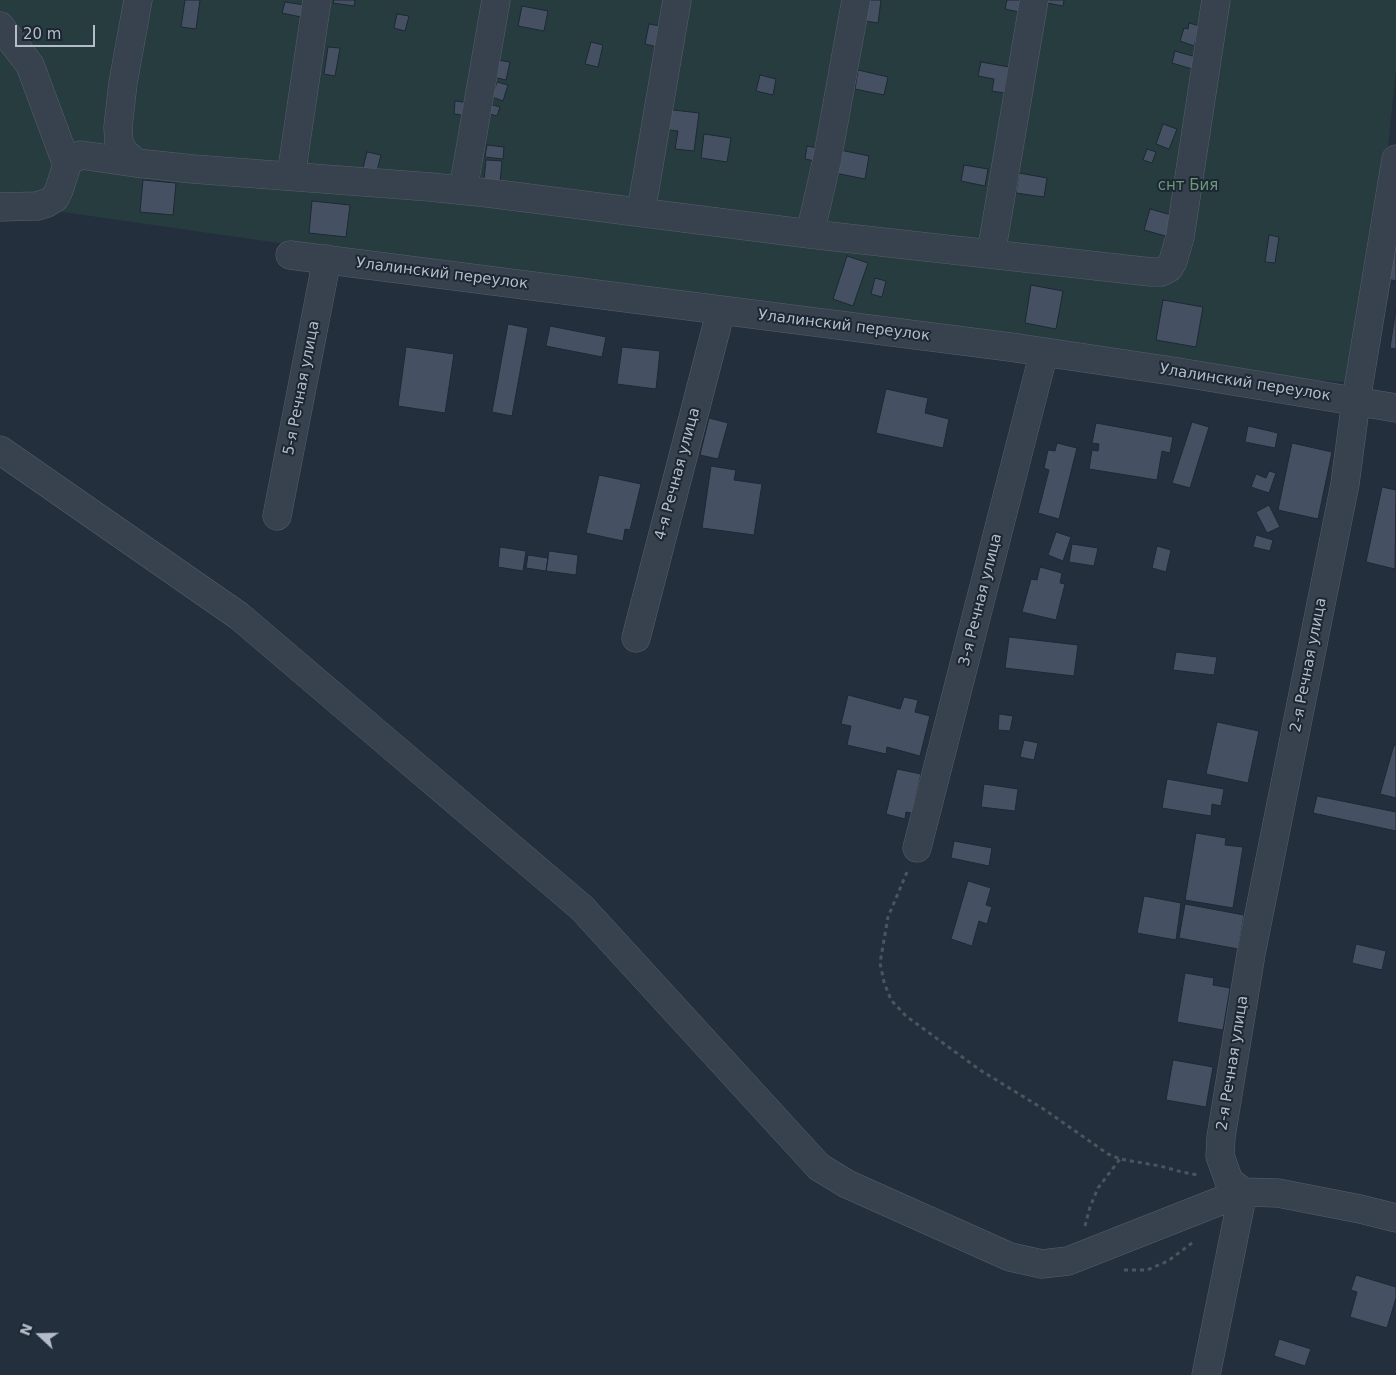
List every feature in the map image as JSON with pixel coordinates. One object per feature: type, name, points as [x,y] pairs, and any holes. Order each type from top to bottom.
[{"type":"street","points":[[136,163],[124,152],[119,143],[118,127],[123,83],[138,0]]},
{"type":"street","points":[[292,176],[317,0]]},
{"type":"street","points":[[463,190],[496,0]]},
{"type":"street","points":[[641,212],[678,0]]},
{"type":"street","points":[[810,234],[828,160],[856,0]]},
{"type":"street","points":[[991,254],[1034,0]]},
{"type":"street","points":[[0,207],[37,206],[55,198],[70,160],[82,155],[193,169],[463,190],[810,234],[1161,272],[1169,268],[1180,237],[1216,0]]},
{"type":"street","points":[[0,26],[30,66],[67,166]]},
{"type":"street","name":"2-я Речная улица","points":[[1224,1170],[1220,1156],[1221,1137],[1250,954],[1343,493],[1356,401],[1396,160]]},
{"type":"street","name":"Улалинский переулок","points":[[290,255],[1044,352],[1396,408]]},
{"type":"street","name":"5-я Речная улица","points":[[277,516],[327,259]]},
{"type":"street","name":"4-я Речная улица","points":[[636,638],[721,310]]},
{"type":"street","name":"3-я Речная улица","points":[[917,848],[1044,352]]},
{"type":"street","points":[[0,450],[239,616],[582,908],[819,1167],[847,1184],[1010,1257],[1042,1264],[1068,1260],[1088,1253],[1242,1192],[1278,1193],[1396,1218]]},
{"type":"street","points":[[1224,1170],[1229,1181],[1242,1192]]},
{"type":"street","points":[[1206,1375],[1242,1192]]},
{"type":"path","points":[[917,848],[888,917],[880,962],[884,982],[891,1000],[906,1016],[980,1070],[1052,1114],[1108,1154],[1120,1159],[1206,1176],[1224,1170]]},
{"type":"path","points":[[1088,1253],[1084,1242],[1090,1207],[1098,1188],[1120,1159]]},
{"type":"green space","name":"снт Бия","points":[[0,0],[1396,0],[1396,69],[1364,383],[1172,371],[0,203]]},
{"type":"building","points":[[185,0],[200,0],[196,29],[181,27]]},
{"type":"building","points":[[334,0],[355,0],[354,6],[333,3]]},
{"type":"building","points":[[868,0],[881,0],[878,23],[865,21]]},
{"type":"building","points":[[1007,0],[1022,0],[1019,12],[1005,9]]},
{"type":"building","points":[[1042,0],[1064,0],[1063,6],[1042,2]]},
{"type":"building","points":[[285,2],[304,5],[301,17],[282,13]]},
{"type":"building","points":[[522,6],[548,11],[544,31],[518,26]]},
{"type":"building","points":[[397,14],[409,16],[405,31],[394,28]]},
{"type":"building","points":[[1189,23],[1200,26],[1194,46],[1180,41],[1184,28],[1188,29]]},
{"type":"building","points":[[649,24],[666,27],[661,48],[645,44]]},
{"type":"building","points":[[591,42],[603,45],[598,67],[585,64]]},
{"type":"building","points":[[328,47],[340,48],[335,76],[324,74]]},
{"type":"building","points":[[1175,51],[1196,57],[1192,69],[1172,63]]},
{"type":"building","points":[[497,60],[510,62],[506,80],[493,77]]},
{"type":"building","points":[[981,62],[1009,67],[1004,93],[992,91],[994,79],[978,76]]},
{"type":"building","points":[[858,70],[888,77],[884,95],[855,89]]},
{"type":"building","points":[[760,75],[776,79],[773,95],[756,91]]},
{"type":"building","points":[[497,82],[508,85],[503,101],[492,97]]},
{"type":"building","points":[[455,101],[470,103],[468,116],[454,114]]},
{"type":"building","points":[[489,104],[500,107],[497,116],[486,113]]},
{"type":"building","points":[[665,109],[699,113],[694,151],[675,149],[678,131],[662,129]]},
{"type":"building","points":[[1163,124],[1177,129],[1169,149],[1156,144]]},
{"type":"building","points":[[704,134],[731,138],[727,162],[701,158]]},
{"type":"building","points":[[487,145],[504,147],[503,159],[485,157]]},
{"type":"building","points":[[807,146],[822,149],[820,162],[805,159]]},
{"type":"building","points":[[1147,149],[1156,152],[1152,163],[1143,160]]},
{"type":"building","points":[[840,150],[869,156],[865,179],[835,173]]},
{"type":"building","points":[[367,152],[381,155],[376,175],[362,172]]},
{"type":"building","points":[[486,160],[502,161],[500,182],[484,180]]},
{"type":"building","points":[[964,165],[988,169],[985,186],[961,181]]},
{"type":"building","points":[[1019,173],[1047,178],[1044,197],[1016,193]]},
{"type":"building","points":[[143,180],[176,183],[173,215],[140,212]]},
{"type":"building","points":[[312,201],[350,205],[346,237],[309,233]]},
{"type":"building","points":[[1150,209],[1175,216],[1169,237],[1144,230]]},
{"type":"building","points":[[1269,235],[1279,237],[1275,263],[1265,262]]},
{"type":"building","points":[[1396,247],[1396,281],[1387,279]]},
{"type":"building","points":[[847,256],[868,263],[853,306],[833,299]]},
{"type":"building","points":[[875,278],[886,281],[882,297],[871,294]]},
{"type":"building","points":[[1031,285],[1063,291],[1056,329],[1025,323]]},
{"type":"building","points":[[1163,300],[1203,307],[1196,347],[1156,340]]},
{"type":"building","points":[[1396,308],[1396,349],[1390,348]]},
{"type":"building","points":[[508,324],[528,328],[512,416],[492,412]]},
{"type":"building","points":[[550,326],[606,337],[602,357],[546,346]]},
{"type":"building","points":[[406,347],[454,354],[445,413],[398,406]]},
{"type":"building","points":[[622,347],[660,351],[656,389],[617,384]]},
{"type":"building","points":[[886,389],[928,398],[925,413],[949,419],[943,448],[876,433]]},
{"type":"building","points":[[709,418],[728,423],[718,459],[700,455]]},
{"type":"building","points":[[1192,422],[1209,427],[1190,488],[1172,483]]},
{"type":"building","points":[[1096,423],[1173,437],[1170,453],[1162,451],[1157,480],[1089,469],[1092,450],[1098,451],[1099,444],[1092,443]]},
{"type":"building","points":[[1248,426],[1278,433],[1275,448],[1245,442]]},
{"type":"building","points":[[1057,443],[1077,448],[1059,519],[1038,513],[1049,470],[1044,468],[1048,450],[1055,451]]},
{"type":"building","points":[[1292,443],[1332,452],[1318,519],[1278,510]]},
{"type":"building","points":[[711,466],[736,470],[734,480],[762,484],[754,535],[702,528]]},
{"type":"building","points":[[1269,471],[1276,473],[1269,493],[1251,487],[1256,474],[1266,478]]},
{"type":"building","points":[[599,475],[641,484],[630,530],[625,529],[623,541],[586,533]]},
{"type":"building","points":[[1382,487],[1396,490],[1395,569],[1366,562]]},
{"type":"building","points":[[1269,505],[1280,527],[1267,533],[1256,512]]},
{"type":"building","points":[[1056,532],[1071,537],[1063,561],[1048,555]]},
{"type":"building","points":[[1256,535],[1273,540],[1270,551],[1253,547]]},
{"type":"building","points":[[1072,544],[1098,548],[1094,566],[1069,562]]},
{"type":"building","points":[[1157,546],[1171,550],[1166,572],[1152,568]]},
{"type":"building","points":[[500,547],[526,551],[523,571],[498,567]]},
{"type":"building","points":[[549,551],[578,555],[576,575],[546,571]]},
{"type":"building","points":[[528,555],[548,558],[546,571],[526,568]]},
{"type":"building","points":[[1040,567],[1062,573],[1060,583],[1065,584],[1056,620],[1022,612],[1031,579],[1037,580]]},
{"type":"building","points":[[1009,637],[1078,645],[1074,676],[1005,668]]},
{"type":"building","points":[[1176,652],[1217,657],[1214,675],[1173,670]]},
{"type":"building","points":[[848,695],[900,709],[904,697],[918,700],[915,712],[930,716],[920,756],[887,747],[886,754],[847,745],[851,726],[841,724]]},
{"type":"building","points":[[999,714],[1013,716],[1010,731],[998,730]]},
{"type":"building","points":[[1217,722],[1259,731],[1248,783],[1206,774]]},
{"type":"building","points":[[1024,740],[1038,743],[1034,760],[1020,757]]},
{"type":"building","points":[[1394,745],[1396,746],[1396,798],[1380,794]]},
{"type":"building","points":[[897,769],[921,774],[912,813],[906,812],[905,819],[886,814]]},
{"type":"building","points":[[1167,779],[1224,789],[1221,806],[1212,804],[1211,816],[1162,808]]},
{"type":"building","points":[[984,784],[1018,789],[1015,811],[981,807]]},
{"type":"building","points":[[1317,796],[1396,812],[1396,831],[1313,813]]},
{"type":"building","points":[[1196,833],[1226,838],[1225,845],[1243,847],[1233,908],[1185,900]]},
{"type":"building","points":[[954,841],[992,848],[989,866],[951,858]]},
{"type":"building","points":[[968,881],[991,888],[986,905],[992,907],[987,924],[979,921],[972,946],[951,939]]},
{"type":"building","points":[[1144,896],[1181,903],[1176,940],[1137,933]]},
{"type":"building","points":[[1185,904],[1244,915],[1238,949],[1179,938]]},
{"type":"building","points":[[1356,944],[1386,951],[1382,970],[1352,963]]},
{"type":"building","points":[[1185,973],[1214,978],[1213,985],[1230,988],[1223,1030],[1177,1022]]},
{"type":"building","points":[[1173,1060],[1213,1067],[1206,1107],[1166,1100]]},
{"type":"building","points":[[1356,1275],[1396,1287],[1396,1298],[1387,1328],[1350,1317],[1357,1292],[1351,1290]]},
{"type":"building","points":[[1279,1339],[1311,1349],[1305,1366],[1274,1356]]}]
